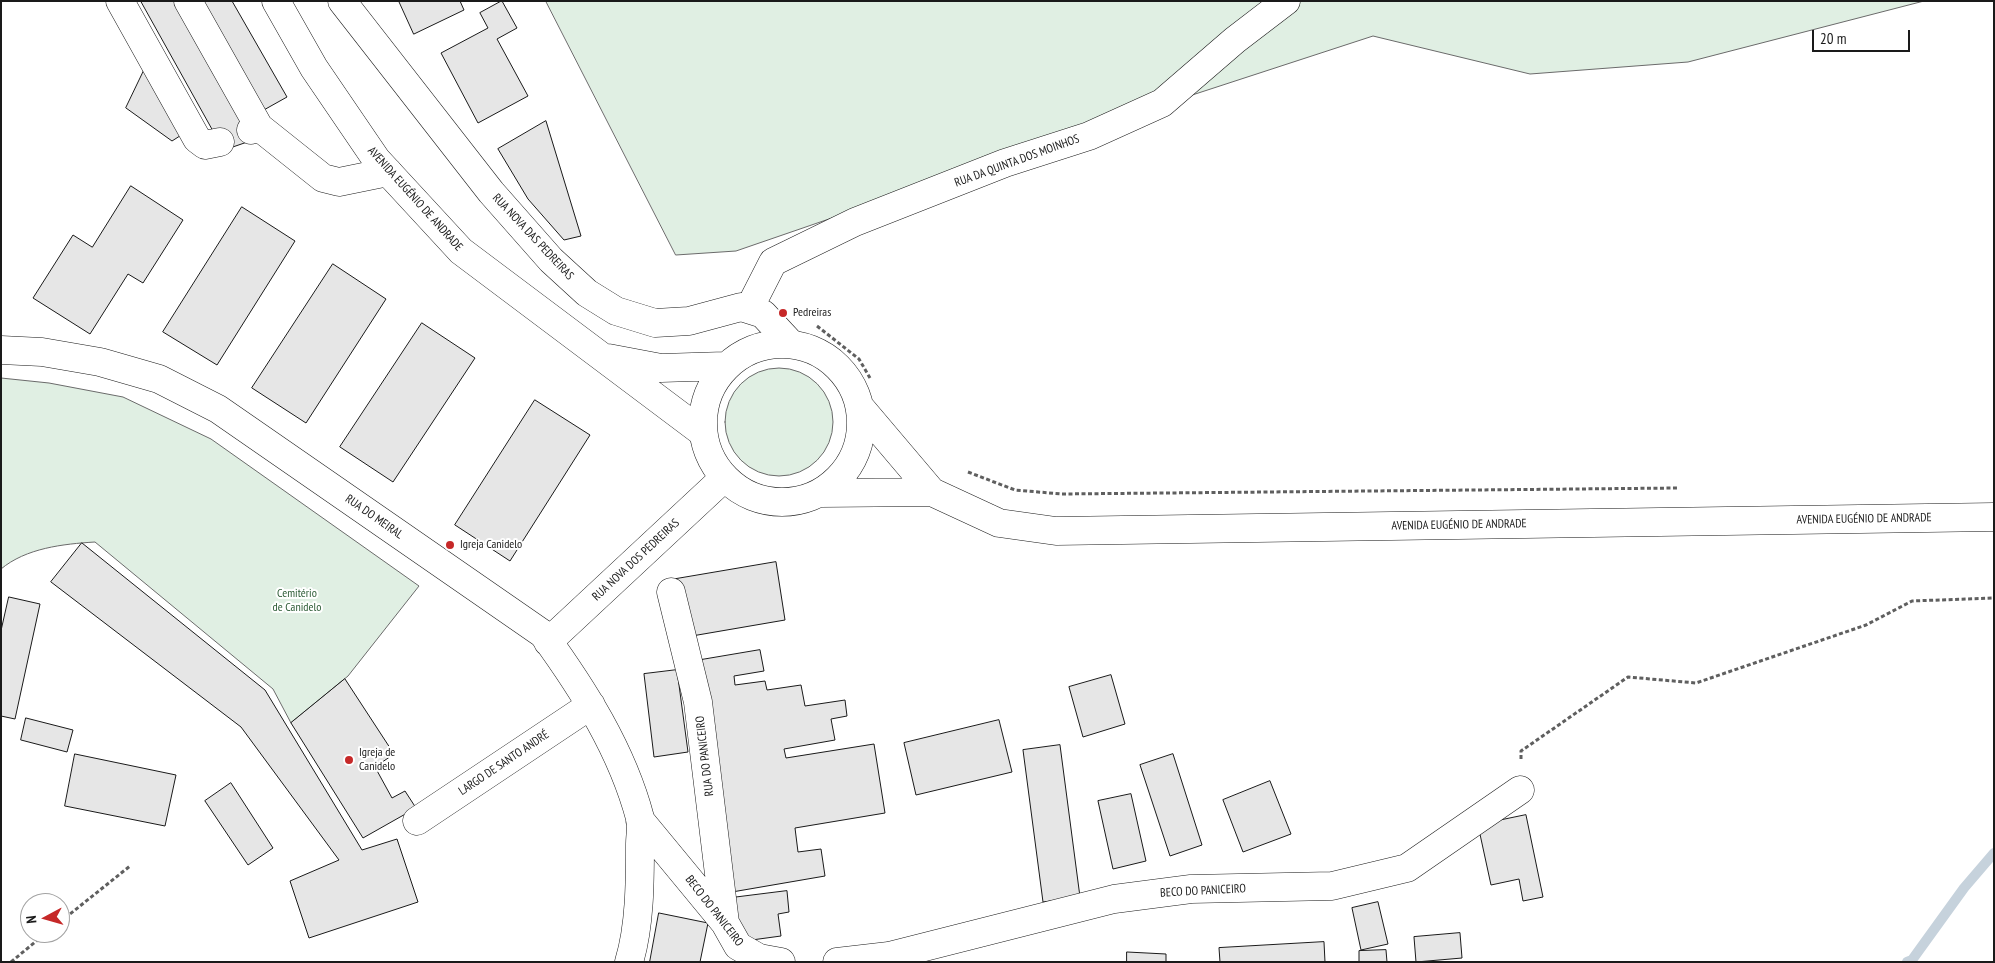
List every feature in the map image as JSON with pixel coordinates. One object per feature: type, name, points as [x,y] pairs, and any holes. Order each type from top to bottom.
[{"type":"street","points":[[120,1],[197,139],[205,145],[220,142]]},
{"type":"street","points":[[188,1],[255,128],[323,178],[339,182],[388,172]]},
{"type":"street","name":"AVENIDA EUGÉNIO DE ANDRADE","points":[[276,1],[314,68],[376,159],[462,252],[702,432]]},
{"type":"street","name":"RUA NOVA DAS PEDREIRAS","points":[[342,1],[491,192],[551,260],[588,293],[616,311],[655,323],[688,321],[740,307],[749,309]]},
{"type":"street","name":"RUA DA QUINTA DOS MOINHOS","points":[[749,309],[773,262],[855,222],[1005,163],[1089,136],[1162,103],[1235,40],[1286,1]]},
{"type":"street","points":[[749,309],[762,314],[790,343]]},
{"type":"street","name":"AVENIDA EUGÉNIO DE ANDRADE","points":[[820,494],[840,478],[854,457],[861,433],[860,407],[852,383],[836,364],[814,350],[790,343],[766,344],[744,352],[725,366],[711,385],[703,408],[702,432],[708,454],[724,478],[741,492],[766,502],[794,502],[820,494],[932,492]]},
{"type":"street","name":"RUA DO MEIRAL","points":[[1,350],[42,352],[100,362],[159,379],[218,409],[542,634],[570,671],[591,705],[622,768],[640,820]]},
{"type":"street","name":"AVENIDA EUGÉNIO DE ANDRADE","points":[[600,356],[661,368],[725,366]]},
{"type":"street","name":"AVENIDA EUGÉNIO DE ANDRADE","points":[[860,407],[932,492],[999,523],[1056,531],[1994,517]]},
{"type":"street","name":"RUA NOVA DOS PEDREIRAS","points":[[548,642],[724,478]]},
{"type":"street","name":"RUA DO PANICEIRO","points":[[671,592],[698,702],[725,923]]},
{"type":"street","name":"LARGO DE SANTO ANDRÉ","points":[[417,821],[591,705]]},
{"type":"street","name":"BECO DO PANICEIRO","points":[[837,962],[889,956],[1114,899],[1190,889],[1332,886],[1406,868],[1520,790]]},
{"type":"street","points":[[629,962],[640,885],[640,820]]},
{"type":"street","name":"BECO DO PANICEIRO","points":[[640,820],[725,923],[738,946],[759,958],[781,962]]},
{"type":"path","points":[[814,324],[859,359],[871,380]]},
{"type":"path","points":[[964,470],[1014,490],[1062,494],[1688,488]]},
{"type":"path","points":[[1520,790],[1521,751],[1628,677],[1696,683],[1866,625],[1912,601],[1994,598]]},
{"type":"path","points":[[70,914],[130,866]]},
{"type":"path","points":[[11,962],[34,943]]},
{"type":"green space","points":[[546,1],[1924,1],[1688,62],[1530,74],[1373,36],[1134,114],[736,251],[676,255]]},
{"type":"green space","points":[[779,368],[800,372],[817,384],[829,401],[833,422],[829,443],[817,460],[800,472],[779,476],[758,472],[741,460],[729,443],[725,422],[729,401],[741,384],[758,372]]},
{"type":"green space","name":"Cemitério de Canidelo","points":[[1,378],[49,383],[123,397],[211,439],[419,586],[348,676],[291,723],[273,689],[95,542],[45,548],[22,556],[1,569]]},
{"type":"building","points":[[141,1],[179,1],[256,139],[224,150]]},
{"type":"building","points":[[200,1],[232,1],[287,97],[262,111]]},
{"type":"building","points":[[399,1],[460,1],[464,10],[414,34]]},
{"type":"building","points":[[502,1],[517,28],[497,39],[528,96],[478,123],[441,53],[488,28],[480,13]]},
{"type":"building","points":[[148,62],[186,132],[172,141],[126,108]]},
{"type":"building","points":[[546,121],[581,236],[564,240],[528,199],[498,149]]},
{"type":"building","points":[[131,186],[183,220],[143,283],[128,274],[90,334],[33,298],[73,235],[92,247]]},
{"type":"building","points":[[242,207],[295,241],[217,365],[163,332]]},
{"type":"building","points":[[333,264],[386,299],[306,423],[252,388]]},
{"type":"building","points":[[422,323],[475,358],[393,482],[340,447]]},
{"type":"building","points":[[535,400],[590,435],[510,561],[455,525]]},
{"type":"building","points":[[82,543],[265,690],[362,850],[397,839],[418,902],[309,938],[290,881],[339,860],[241,727],[51,582]]},
{"type":"building","points":[[776,562],[785,620],[686,637],[676,579]]},
{"type":"building","points":[[9,597],[40,604],[15,719],[1,716],[1,631]]},
{"type":"building","points":[[760,650],[764,671],[734,676],[735,685],[765,681],[767,690],[801,685],[805,706],[845,700],[847,716],[831,719],[835,740],[784,749],[786,758],[874,744],[885,813],[795,828],[798,852],[821,849],[825,876],[732,892],[695,661]]},
{"type":"building","points":[[677,670],[688,752],[654,757],[644,674]]},
{"type":"building","points":[[1111,675],[1125,724],[1083,737],[1069,687]]},
{"type":"building","name":"Igreja de Canidelo","points":[[345,679],[394,754],[375,767],[392,798],[405,791],[416,808],[363,838],[291,723]]},
{"type":"building","points":[[26,718],[73,730],[67,752],[21,740]]},
{"type":"building","points":[[999,720],[1012,772],[916,795],[904,743]]},
{"type":"building","points":[[1060,745],[1080,897],[1043,902],[1023,750]]},
{"type":"building","points":[[75,754],[176,775],[165,826],[65,806]]},
{"type":"building","points":[[1173,754],[1202,845],[1170,856],[1140,765]]},
{"type":"building","points":[[1270,781],[1291,834],[1243,852],[1223,800]]},
{"type":"building","points":[[231,783],[273,848],[248,865],[205,801]]},
{"type":"building","points":[[1131,794],[1146,861],[1113,869],[1098,801]]},
{"type":"building","points":[[1526,815],[1543,897],[1523,901],[1519,879],[1491,885],[1478,825]]},
{"type":"building","points":[[787,891],[789,912],[778,914],[781,936],[737,942],[731,898]]},
{"type":"building","points":[[1378,902],[1388,944],[1361,950],[1352,908]]},
{"type":"building","points":[[659,913],[708,923],[700,962],[650,962]]},
{"type":"building","points":[[1460,933],[1462,958],[1416,962],[1414,937]]},
{"type":"building","points":[[1324,942],[1325,962],[1220,962],[1219,948]]},
{"type":"building","points":[[1386,950],[1387,962],[1359,962],[1359,951]]},
{"type":"building","points":[[1127,952],[1166,954],[1166,962],[1127,962]]},
{"type":"waterway","points":[[1907,962],[1912,960],[1964,888],[1994,853]]},
{"type":"place","name":"Pedreiras","points":[[783,313]]},
{"type":"place","name":"Igreja Canidelo","points":[[450,545]]},
{"type":"place","name":"Igreja de Canidelo","points":[[349,760]]}]
